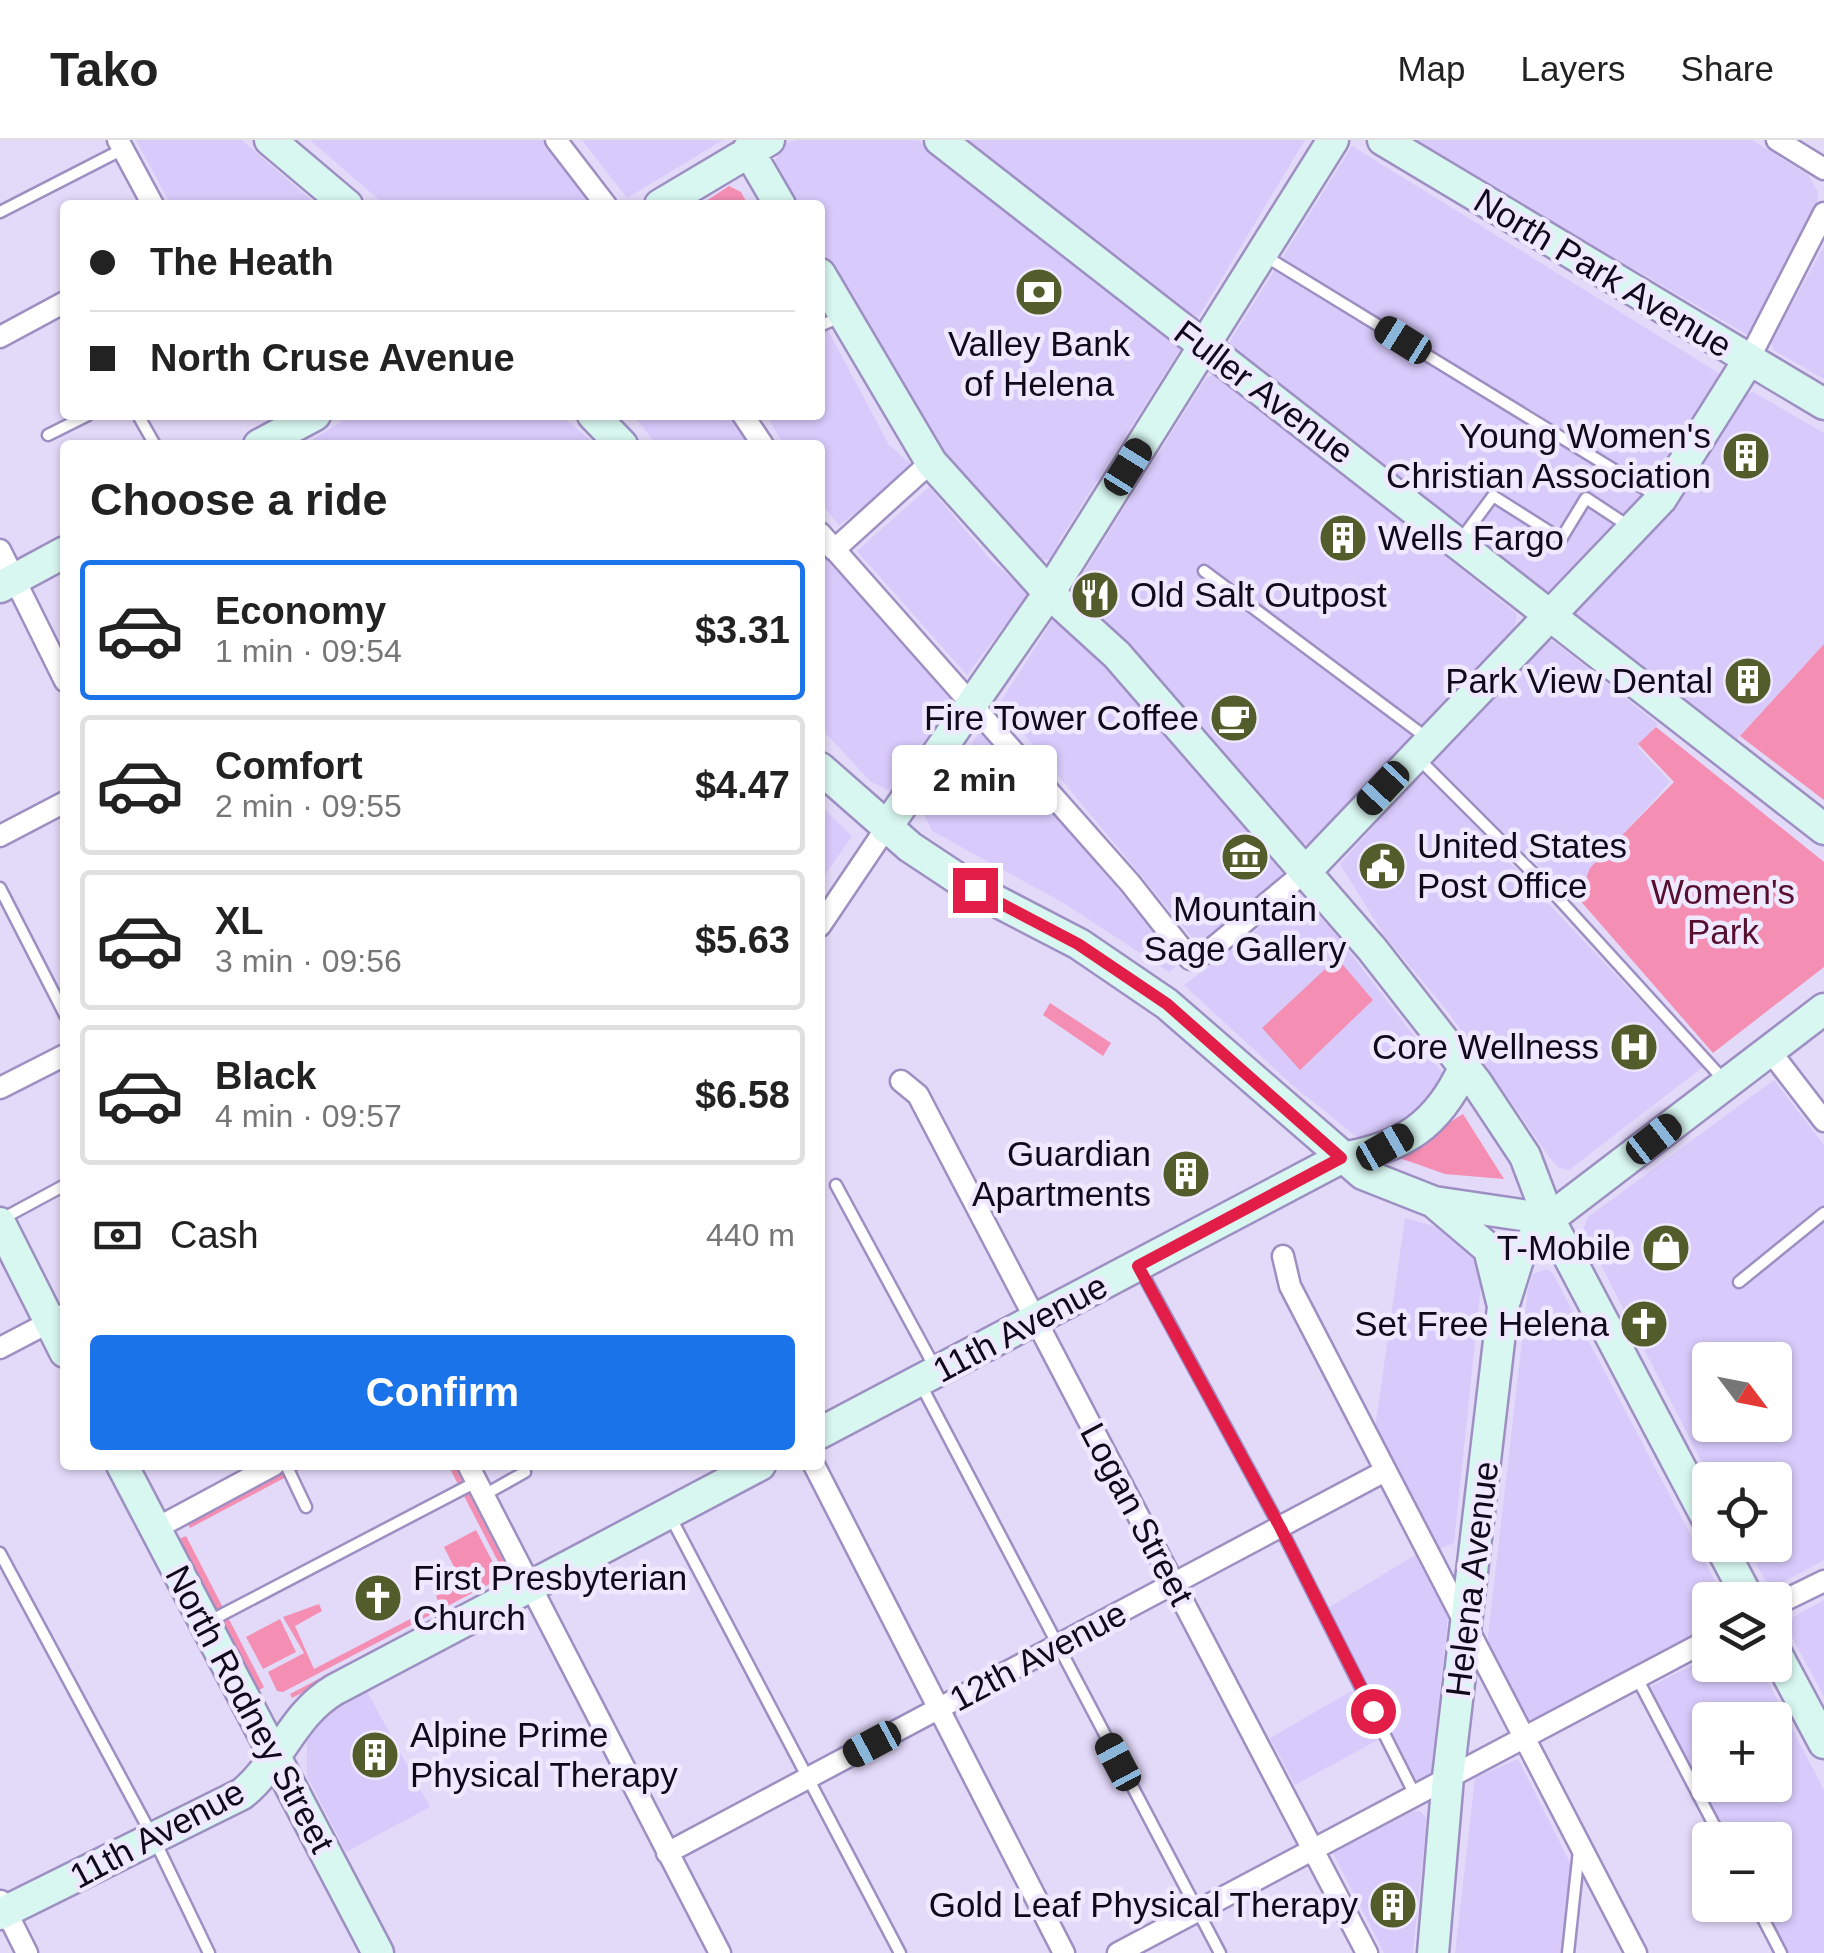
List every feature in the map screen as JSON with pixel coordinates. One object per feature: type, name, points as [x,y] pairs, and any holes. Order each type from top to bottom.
[{"type":"street","points":[[270,140],[341,200]]},
{"type":"street","points":[[556,140],[602,200]]},
{"type":"street","name":"Fuller Avenue","points":[[940,140],[1824,829]]},
{"type":"street","points":[[825,919],[1049,593],[1333,140]]},
{"type":"street","name":"North Park Avenue","points":[[1383,140],[1824,404]]},
{"type":"street","points":[[1777,140],[1807,148],[1824,169]]},
{"type":"street","points":[[667,200],[752,143],[778,200]]},
{"type":"street","points":[[121,144],[150,200]]},
{"type":"street","points":[[825,539],[972,702],[1190,959],[1208,952],[1306,871],[1661,499],[1748,360],[1824,214]]},
{"type":"street","points":[[825,293],[832,320],[931,462],[1049,593],[1117,655],[1306,871],[1464,1068],[1532,1167],[1549,1220],[1692,1490]]},
{"type":"street","points":[[0,338],[60,305]]},
{"type":"street","points":[[272,435],[304,420]]},
{"type":"street","points":[[597,420],[617,440]]},
{"type":"street","points":[[834,550],[931,462]]},
{"type":"street","points":[[0,550],[8,583],[60,672]]},
{"type":"street","points":[[8,583],[60,555]]},
{"type":"street","points":[[825,773],[886,828],[975,890],[1078,944],[1167,1004],[1341,1158],[1396,1190],[1434,1202],[1549,1220]]},
{"type":"street","points":[[0,836],[60,805]]},
{"type":"street","name":"Helena Avenue","points":[[1433,1953],[1448,1778],[1503,1307],[1519,1256],[1549,1220],[1824,1009]]},
{"type":"street","points":[[1770,1051],[1824,1121]]},
{"type":"street","points":[[0,1088],[60,1058]]},
{"type":"street","name":"11th Avenue","points":[[825,1430],[1341,1158],[1374,1153],[1436,1118],[1449,1102],[1464,1068]]},
{"type":"street","name":"Logan Street","points":[[900,1081],[918,1094],[1366,1953]]},
{"type":"street","points":[[1434,1202],[1490,1249],[1503,1307]]},
{"type":"street","points":[[0,1222],[58,1318],[0,1348]]},
{"type":"street","points":[[1283,1256],[1290,1286],[1636,1953]]},
{"type":"street","name":"North Rodney Street","points":[[125,1470],[378,1953]]},
{"type":"street","points":[[155,1529],[265,1470]]},
{"type":"street","name":"11th Avenue","points":[[2,1908],[155,1841],[242,1794],[276,1756],[292,1725],[314,1702],[751,1470]]},
{"type":"street","points":[[816,1470],[936,1711],[1064,1953]]},
{"type":"street","name":"12th Avenue","points":[[667,1853],[1385,1471]]},
{"type":"street","points":[[476,1481],[720,1953]]},
{"type":"street","points":[[1792,1597],[1824,1581]]},
{"type":"street","points":[[1118,1953],[1692,1649]]},
{"type":"street","points":[[1792,1682],[1824,1743]]},
{"type":"street","points":[[2,1908],[27,1953]]},
{"type":"lane","points":[[0,212],[121,144]]},
{"type":"lane","points":[[1262,254],[1661,499]]},
{"type":"lane","points":[[48,435],[78,420]]},
{"type":"lane","points":[[1458,543],[1493,496],[1561,539],[1586,498],[1632,528]]},
{"type":"lane","points":[[1204,571],[1422,748],[1727,1084]]},
{"type":"lane","points":[[0,888],[60,1006]]},
{"type":"lane","points":[[836,1185],[1058,1646],[1220,1953]]},
{"type":"lane","points":[[0,1222],[60,1188]]},
{"type":"lane","points":[[1739,1282],[1824,1213]]},
{"type":"lane","points":[[1138,1266],[1280,1527],[1415,1796]]},
{"type":"lane","points":[[288,1470],[306,1506]]},
{"type":"lane","points":[[206,1623],[476,1481],[524,1470]]},
{"type":"lane","points":[[669,1513],[900,1953]]},
{"type":"lane","points":[[0,1553],[155,1841],[208,1953]]},
{"type":"lane","points":[[1637,1678],[1713,1822]]},
{"type":"lane","points":[[1568,1953],[1580,1848]]},
{"type":"lane","points":[[1765,1922],[1781,1953]]},
{"type":"shaded area","points":[[136,140],[242,140],[311,200],[168,200]]},
{"type":"shaded area","points":[[310,140],[547,140],[594,200],[379,200]]},
{"type":"shaded area","points":[[582,140],[723,140],[627,198]]},
{"type":"shaded area","points":[[797,140],[918,140],[1181,348],[1059,541],[1053,559],[1037,560],[951,460],[938,454],[843,283],[833,276],[825,262],[825,200],[796,200],[774,165],[781,144]]},
{"type":"shaded area","points":[[955,140],[1305,140],[1196,321]]},
{"type":"shaded area","points":[[1411,140],[1752,140],[1808,175],[1818,192],[1817,207],[1748,335]]},
{"type":"shaded area","points":[[1352,146],[1725,377],[1658,481],[1547,594],[1227,346]]},
{"type":"shaded area","points":[[1824,246],[1824,379],[1773,350],[1771,342]]},
{"type":"shaded area","points":[[825,324],[889,445],[913,466],[900,482],[839,525],[825,508],[825,440],[781,440],[769,420],[825,420]]},
{"type":"shaded area","points":[[1217,373],[1517,614],[1514,631],[1315,845],[1298,842],[1290,834],[1136,657],[1066,589],[1082,575],[1206,378]]},
{"type":"shaded area","points":[[1753,392],[1824,433],[1824,644],[1736,740],[1576,614],[1577,606],[1677,502],[1745,395]]},
{"type":"shaded area","points":[[344,420],[566,420],[590,440],[312,440]]},
{"type":"shaded area","points":[[637,420],[735,420],[749,440],[653,440]]},
{"type":"shaded area","points":[[929,487],[989,558],[1027,592],[1025,607],[1004,626],[967,675],[857,551]]},
{"type":"shaded area","points":[[825,554],[952,701],[951,710],[901,786],[890,791],[871,782],[825,732]]},
{"type":"shaded area","points":[[1052,621],[1068,629],[1111,673],[1284,875],[1200,947],[999,704]]},
{"type":"shaded area","points":[[1553,641],[1658,724],[1637,746],[1670,782],[1569,895],[1427,760],[1542,642]]},
{"type":"shaded area","points":[[985,731],[1180,963],[1169,972],[1062,902],[932,831],[925,816],[928,805],[978,734]]},
{"type":"shaded area","points":[[1423,771],[1703,1067],[1569,1170],[1559,1168],[1550,1158],[1449,1013],[1384,935],[1340,864]]},
{"type":"shaded area","points":[[825,810],[852,836],[825,875]]},
{"type":"shaded area","points":[[1297,899],[1305,901],[1334,932],[1448,1080],[1441,1103],[1364,1143],[1290,1083],[1184,985]]},
{"type":"shaded area","points":[[1774,1080],[1824,1145],[1824,1560],[1784,1582],[1766,1582],[1755,1562],[1792,1562],[1792,1462],[1702,1462],[1583,1230],[1588,1217]]},
{"type":"shaded area","points":[[1405,1218],[1456,1232],[1483,1266],[1454,1543],[1441,1548],[1436,1547],[1375,1429]]},
{"type":"shaded area","points":[[1546,1269],[1552,1272],[1692,1537],[1692,1562],[1705,1562],[1716,1582],[1692,1582],[1692,1635],[1528,1723],[1487,1645],[1528,1289],[1533,1274]]},
{"type":"shaded area","points":[[1415,1555],[1448,1616],[1431,1774],[1409,1784],[1385,1736],[1295,1785],[1270,1738],[1360,1686],[1323,1611]]},
{"type":"shaded area","points":[[1824,1600],[1824,1697],[1792,1637],[1793,1617]]},
{"type":"shaded area","points":[[1692,1665],[1692,1682],[1768,1682],[1778,1702],[1692,1702],[1692,1791],[1640,1692]]},
{"type":"shaded area","points":[[365,1688],[430,1807],[346,1852],[307,1776],[307,1742],[325,1713]]},
{"type":"shaded area","points":[[1792,1728],[1824,1790],[1824,1953],[1777,1953],[1761,1922],[1792,1922],[1792,1822],[1709,1822],[1698,1802],[1792,1802]]},
{"type":"shaded area","points":[[1518,1759],[1573,1869],[1563,1953],[1455,1953],[1475,1778]]},
{"type":"shaded area","points":[[1413,1811],[1420,1811],[1427,1819],[1413,1953],[1384,1953],[1333,1853]]},
{"type":"green space","points":[[729,186],[741,192],[745,200],[708,200]]},
{"type":"green space","points":[[1824,644],[1824,800],[1740,736]]},
{"type":"green space","name":"Women's Park","points":[[1656,727],[1824,862],[1824,967],[1713,1053],[1578,898],[1590,868],[1674,782],[1638,744]]},
{"type":"green space","points":[[1337,958],[1373,1000],[1300,1070],[1262,1028]]},
{"type":"green space","points":[[1050,1003],[1111,1043],[1103,1056],[1043,1015]]},
{"type":"green space","points":[[1463,1114],[1504,1179],[1445,1174],[1394,1156]]},
{"type":"green space","points":[[287,1470],[300,1470],[190,1528],[187,1522]]},
{"type":"green space","points":[[451,1470],[457,1470],[510,1573],[505,1575]]},
{"type":"green space","points":[[476,1530],[501,1578],[283,1692],[277,1691],[268,1672],[304,1653],[283,1617],[319,1604],[322,1611],[295,1626],[314,1669],[439,1604],[436,1596],[466,1579],[459,1567],[455,1569],[444,1547]]},
{"type":"green space","points":[[186,1536],[264,1687],[258,1691],[179,1539]]},
{"type":"green space","points":[[503,1582],[504,1586],[292,1698],[290,1694]]},
{"type":"green space","points":[[280,1619],[296,1652],[263,1669],[246,1637]]},
{"type":"place","name":"Valley Bank of Helena","points":[[1039,292]]},
{"type":"place","name":"Young Women's Christian Association","points":[[1746,456]]},
{"type":"place","name":"Wells Fargo","points":[[1343,538]]},
{"type":"place","name":"Old Salt Outpost","points":[[1095,595]]},
{"type":"place","name":"Park View Dental","points":[[1748,681]]},
{"type":"place","name":"Fire Tower Coffee","points":[[1234,718]]},
{"type":"place","name":"Mountain Sage Gallery","points":[[1245,857]]},
{"type":"place","name":"United States Post Office","points":[[1382,866]]},
{"type":"place","name":"Core Wellness","points":[[1634,1047]]},
{"type":"place","name":"Guardian Apartments","points":[[1186,1174]]},
{"type":"place","name":"T-Mobile","points":[[1666,1248]]},
{"type":"place","name":"Set Free Helena","points":[[1644,1324]]},
{"type":"place","name":"First Presbyterian Church","points":[[378,1598]]},
{"type":"place","name":"Alpine Prime Physical Therapy","points":[[375,1755]]},
{"type":"place","name":"Gold Leaf Physical Therapy","points":[[1393,1905]]},
{"type":"route","points":[[975,890],[1078,944],[1167,1004],[1341,1158],[1138,1266],[1280,1527],[1373,1711]]}]
